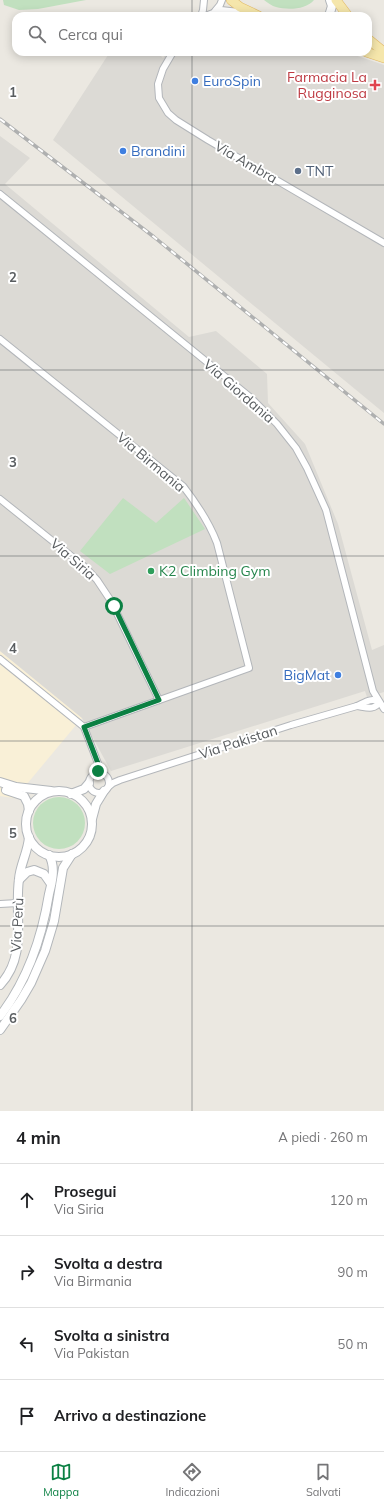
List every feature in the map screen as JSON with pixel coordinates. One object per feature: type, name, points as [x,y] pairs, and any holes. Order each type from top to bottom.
[{"type":"main road","points":[[231,0],[251,12]]},
{"type":"main road","points":[[330,0],[332,6],[330,12]]},
{"type":"main road","points":[[336,0],[345,12]]},
{"type":"main road","points":[[372,42],[384,52]]},
{"type":"main road","points":[[372,54],[384,58]]},
{"type":"main road","points":[[0,782],[16,787],[54,792]]},
{"type":"main road","points":[[71,794],[84,789],[89,783]]},
{"type":"main road","points":[[0,788],[24,796],[28,804],[29,811]]},
{"type":"main road","points":[[0,1030],[31,984],[46,951],[54,921],[63,868],[72,854],[89,838],[96,804],[106,790]]},
{"type":"main road","points":[[72,854],[64,856],[49,855],[40,850],[29,837],[26,824],[29,811],[33,804],[39,798],[61,791],[77,796],[87,806],[92,820]]},
{"type":"main road","name":"Via Perù","points":[[0,985],[8,976],[17,952],[18,880],[29,837]]},
{"type":"main road","points":[[23,861],[32,852],[40,850]]},
{"type":"main road","points":[[0,1016],[14,996],[39,941],[45,919],[53,867],[49,855]]},
{"type":"main road","points":[[18,880],[27,872],[34,870],[44,874],[51,884]]},
{"type":"street","points":[[203,12],[204,0]]},
{"type":"street","points":[[204,12],[210,0]]},
{"type":"street","points":[[214,12],[222,0]]},
{"type":"street","points":[[214,12],[225,10],[237,12]]},
{"type":"street","name":"Via Ambra","points":[[170,56],[163,68],[158,84],[159,98],[168,113],[176,120],[208,140],[384,243]]},
{"type":"street","name":"Via Giordania","points":[[0,194],[250,398],[282,430],[296,448],[326,510],[373,691],[384,710]]},
{"type":"street","name":"Via Birmania","points":[[0,339],[183,486],[196,503],[211,527],[217,543],[249,668],[84,727]]},
{"type":"street","name":"Via Siria","points":[[0,499],[85,567],[97,580],[111,601],[159,700]]},
{"type":"street","points":[[0,659],[84,727],[99,766],[109,782],[106,790],[99,793],[93,791],[89,783],[91,777],[98,771],[99,766]]},
{"type":"street","points":[[368,701],[373,691]]},
{"type":"street","name":"Via Pakistan","points":[[106,790],[113,783],[120,780],[278,728],[357,706],[368,701],[375,700],[379,702]]},
{"type":"street","points":[[373,708],[379,702]]},
{"type":"street","name":"Via Pakistan","points":[[357,706],[379,708],[384,710]]},
{"type":"street","points":[[96,773],[120,780]]},
{"type":"street","points":[[0,904],[18,903]]},
{"type":"shaded area","points":[[107,56],[161,56],[163,58],[165,56],[358,56],[384,65],[384,413],[53,140]]},
{"type":"shaded area","points":[[0,136],[30,158],[5,184],[189,337],[216,331],[267,374],[268,403],[305,444],[338,524],[372,650],[384,645],[384,692],[367,697],[365,691],[111,771],[82,718],[0,651]]},
{"type":"shaded area","points":[[0,651],[82,718],[27,784],[20,799],[0,796]]},
{"type":"green space","points":[[3,0],[86,0],[38,9],[19,10],[4,5]]},
{"type":"green space","points":[[264,0],[314,0],[306,6],[291,9],[274,7]]},
{"type":"green space","points":[[123,498],[156,523],[184,498],[205,529],[110,574],[80,551]]},
{"type":"green space","points":[[54,797],[64,797],[73,801],[81,809],[85,818],[85,828],[81,837],[73,845],[64,849],[54,849],[45,845],[37,837],[33,828],[33,818],[37,809],[45,801]]},
{"type":"railway","points":[[0,119],[154,237],[384,424]]},
{"type":"place","name":"EuroSpin","points":[[195,81]]},
{"type":"place","name":"Farmacia La Rugginosa","points":[[375,85]]},
{"type":"place","name":"Brandini","points":[[123,151]]},
{"type":"place","name":"TNT","points":[[298,171]]},
{"type":"place","name":"K2 Climbing Gym","points":[[151,571]]},
{"type":"place","name":"BigMat","points":[[338,675]]},
{"type":"route","points":[[98,771],[99,766],[84,727],[159,700],[114,606]]}]
